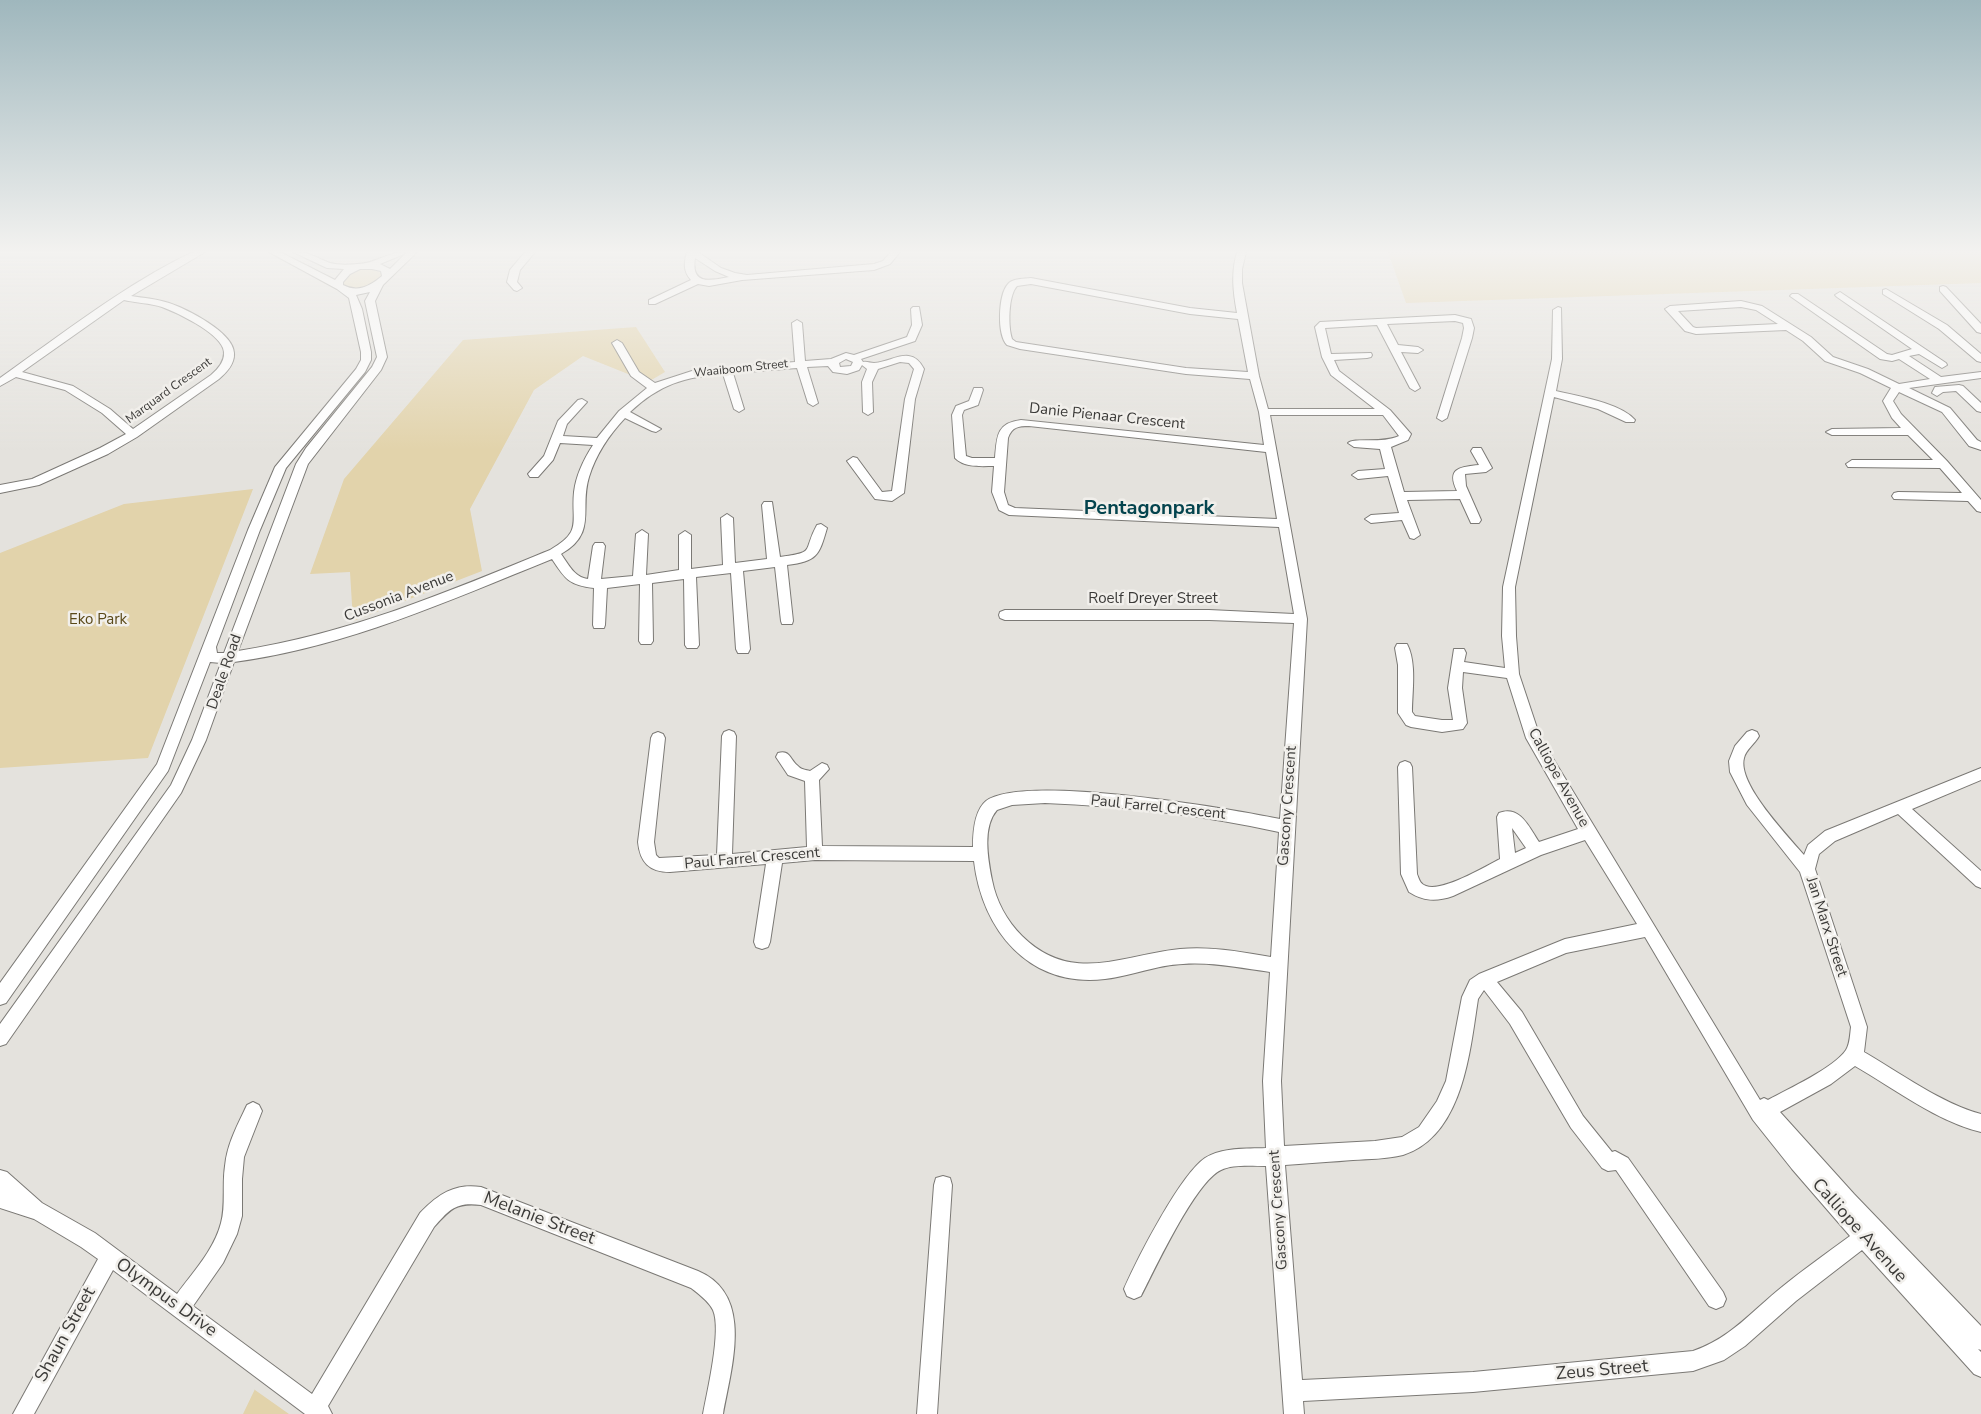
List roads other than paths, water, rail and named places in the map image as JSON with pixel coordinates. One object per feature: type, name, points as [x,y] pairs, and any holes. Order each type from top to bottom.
[{"type":"street","points":[[0,382],[92,318]]},
{"type":"street","name":"Marquard Crescent","points":[[0,489],[35,482],[133,435],[215,377],[225,367],[230,353],[212,329],[192,318]]},
{"type":"street","name":"Deale Road","points":[[0,997],[162,767],[254,530],[281,467],[360,370],[366,360],[359,318]]},
{"type":"street","name":"Deale Road","points":[[0,1038],[176,789],[188,767],[211,711],[229,657],[302,464],[377,368],[382,357],[373,318]]},
{"type":"street","points":[[857,360],[911,339],[915,334],[919,318]]},
{"type":"street","points":[[1007,318],[1006,335],[1010,343],[1020,346],[1186,371],[1254,376]]},
{"type":"street","name":"Gascony Crescent","points":[[1242,318],[1254,376],[1264,412],[1301,619],[1286,826],[1272,1081],[1275,1157],[1291,1366],[1295,1391],[1303,1414]]},
{"type":"street","name":"Calliope Avenue","points":[[1558,318],[1557,359],[1551,394],[1509,586],[1509,636],[1512,674],[1533,738],[1588,832],[1746,1090],[1798,1163],[1868,1234],[1981,1340]]},
{"type":"street","points":[[1679,318],[1689,328],[1696,331],[1788,327]]},
{"type":"street","points":[[1775,318],[1818,347],[1829,359],[1864,371],[1946,410],[1973,443],[1981,446]]},
{"type":"street","points":[[1827,318],[1879,354],[1888,358],[1920,350]]},
{"type":"street","points":[[1873,318],[1942,365]]},
{"type":"street","points":[[1928,318],[1980,356]]},
{"type":"street","points":[[1970,318],[1981,330]]},
{"type":"street","points":[[1354,443],[1385,446],[1404,438],[1405,434],[1386,412],[1335,373],[1327,357],[1321,325],[1335,322],[1465,319],[1468,322],[1468,338],[1442,418]]},
{"type":"street","points":[[1380,321],[1415,388]]},
{"type":"street","points":[[797,323],[798,356],[813,403]]},
{"type":"street","points":[[617,343],[635,374],[655,388]]},
{"type":"street","points":[[1395,348],[1418,350]]},
{"type":"street","points":[[1327,357],[1367,355]]},
{"type":"street","points":[[1900,355],[1938,380]]},
{"type":"street","points":[[853,461],[879,496],[892,497],[898,493],[910,399],[919,369],[916,364],[905,359],[873,367],[857,360]]},
{"type":"street","name":"Waaiboom Street","points":[[573,542],[580,530],[582,480],[600,442],[624,413],[655,388],[676,378],[727,369],[834,362],[833,364],[837,370],[846,371],[855,368],[857,360]]},
{"type":"street","points":[[868,412],[867,382],[873,367]]},
{"type":"street","points":[[727,369],[739,409]]},
{"type":"street","points":[[14,372],[70,388],[106,411],[133,435]]},
{"type":"street","points":[[1981,375],[1897,387],[1888,401],[1896,416],[1943,464],[1981,508]]},
{"type":"street","points":[[1937,393],[1939,389],[1959,388],[1981,410]]},
{"type":"street","points":[[978,390],[974,403],[960,408],[956,415],[961,458],[971,462],[1000,462]]},
{"type":"street","points":[[1551,394],[1603,406],[1630,420]]},
{"type":"street","points":[[534,474],[549,457],[562,423],[582,402]]},
{"type":"street","points":[[1264,412],[1386,412]]},
{"type":"street","points":[[624,413],[656,429]]},
{"type":"street","name":"Danie Pienaar Crescent","points":[[1269,448],[1019,424],[1009,426],[1002,438],[998,492],[1003,507],[1012,512],[1284,523]]},
{"type":"street","points":[[1832,432],[1912,431]]},
{"type":"street","points":[[556,440],[600,442]]},
{"type":"street","points":[[1385,446],[1406,516],[1414,535]]},
{"type":"street","points":[[1475,520],[1459,481],[1459,473],[1463,470],[1488,472],[1477,451]]},
{"type":"street","points":[[1852,464],[1943,464]]},
{"type":"street","points":[[1358,475],[1392,472]]},
{"type":"street","points":[[1400,496],[1464,495]]},
{"type":"street","points":[[1898,496],[1972,497]]},
{"type":"street","points":[[768,505],[787,621]]},
{"type":"street","points":[[1371,519],[1406,516]]},
{"type":"street","points":[[727,518],[743,649]]},
{"type":"street","points":[[254,530],[278,527]]},
{"type":"street","points":[[554,553],[568,575],[580,582],[597,584],[643,580],[805,558],[814,551],[821,528]]},
{"type":"street","points":[[642,534],[646,641]]},
{"type":"street","points":[[685,535],[692,645]]},
{"type":"street","name":"Cussonia Avenue","points":[[229,657],[293,647],[340,636],[396,617],[554,553],[573,542]]},
{"type":"street","points":[[598,625],[597,584],[599,546]]},
{"type":"street","name":"Roelf Dreyer Street","points":[[1005,615],[1209,615],[1301,619]]},
{"type":"street","points":[[209,646],[211,657],[229,657]]},
{"type":"street","points":[[1402,648],[1405,665],[1405,713],[1411,721],[1442,726],[1458,725],[1460,723],[1455,688],[1458,659],[1512,674]]},
{"type":"street","points":[[195,685],[202,676],[229,657]]},
{"type":"street","points":[[724,860],[729,736]]},
{"type":"street","points":[[1752,736],[1740,751],[1735,762],[1737,775],[1766,819],[1807,869]]},
{"type":"street","name":"Paul Farrel Crescent","points":[[658,738],[646,842],[648,858],[653,863],[661,866],[815,852],[980,854]]},
{"type":"street","points":[[783,757],[793,771],[817,773],[815,852]]},
{"type":"street","points":[[1405,767],[1407,860],[1411,882],[1414,887],[1427,894],[1438,894],[1536,850],[1588,832]]},
{"type":"street","name":"Jan Marx Street","points":[[1853,1055],[1859,1028],[1807,869],[1813,850],[1830,836],[1981,774]]},
{"type":"street","name":"Paul Farrel Crescent","points":[[1279,966],[1194,956],[1164,959],[1111,972],[1086,973],[1054,966],[1036,958],[1005,927],[988,894],[980,854],[987,811],[991,805],[1000,800],[1013,797],[1161,805],[1250,818],[1286,826]]},
{"type":"street","points":[[1900,807],[1981,881]]},
{"type":"street","points":[[1508,863],[1504,817],[1511,816],[1514,818],[1536,850]]},
{"type":"street","points":[[762,942],[775,856]]},
{"type":"street","points":[[75,892],[102,893]]},
{"type":"street","points":[[1134,1289],[1180,1206],[1197,1180],[1210,1165],[1226,1159],[1375,1150],[1402,1146],[1414,1141],[1424,1133],[1443,1106],[1454,1083],[1470,997],[1476,986],[1485,979],[1565,946],[1649,929]]},
{"type":"street","points":[[1485,979],[1516,1018],[1577,1122],[1608,1162],[1615,1160],[1622,1164],[1716,1299]]},
{"type":"street","points":[[1763,1112],[1838,1069],[1853,1055],[1945,1108],[1965,1118],[1981,1122]]},
{"type":"street","points":[[180,1307],[214,1258],[231,1222],[234,1158],[253,1111]]},
{"type":"street","points":[[0,1179],[38,1211]]},
{"type":"street","points":[[927,1414],[943,1186]]},
{"type":"street","name":"Melanie Street","points":[[319,1411],[427,1220],[439,1206],[452,1197],[467,1194],[490,1199],[698,1281],[705,1287],[722,1308],[725,1327],[713,1414]]},
{"type":"street","name":"Olympus Drive","points":[[0,1199],[38,1211],[88,1240],[319,1411]]},
{"type":"street","points":[[0,1210],[38,1211]]},
{"type":"street","name":"Calliope Avenue","points":[[1868,1234],[1981,1367]]},
{"type":"street","name":"Zeus Street","points":[[1295,1391],[1473,1382],[1693,1361],[1717,1353],[1738,1340],[1790,1294],[1868,1234]]},
{"type":"street","name":"Shaun Street","points":[[23,1414],[110,1256]]},
{"type":"street","name":"Gascony Crescent","points":[[1294,1414],[1295,1391]]},
{"type":"district","name":"Pentagonpark","points":[[1149,509]]},
{"type":"park label","name":"Eko Park","points":[[98,620]]}]
